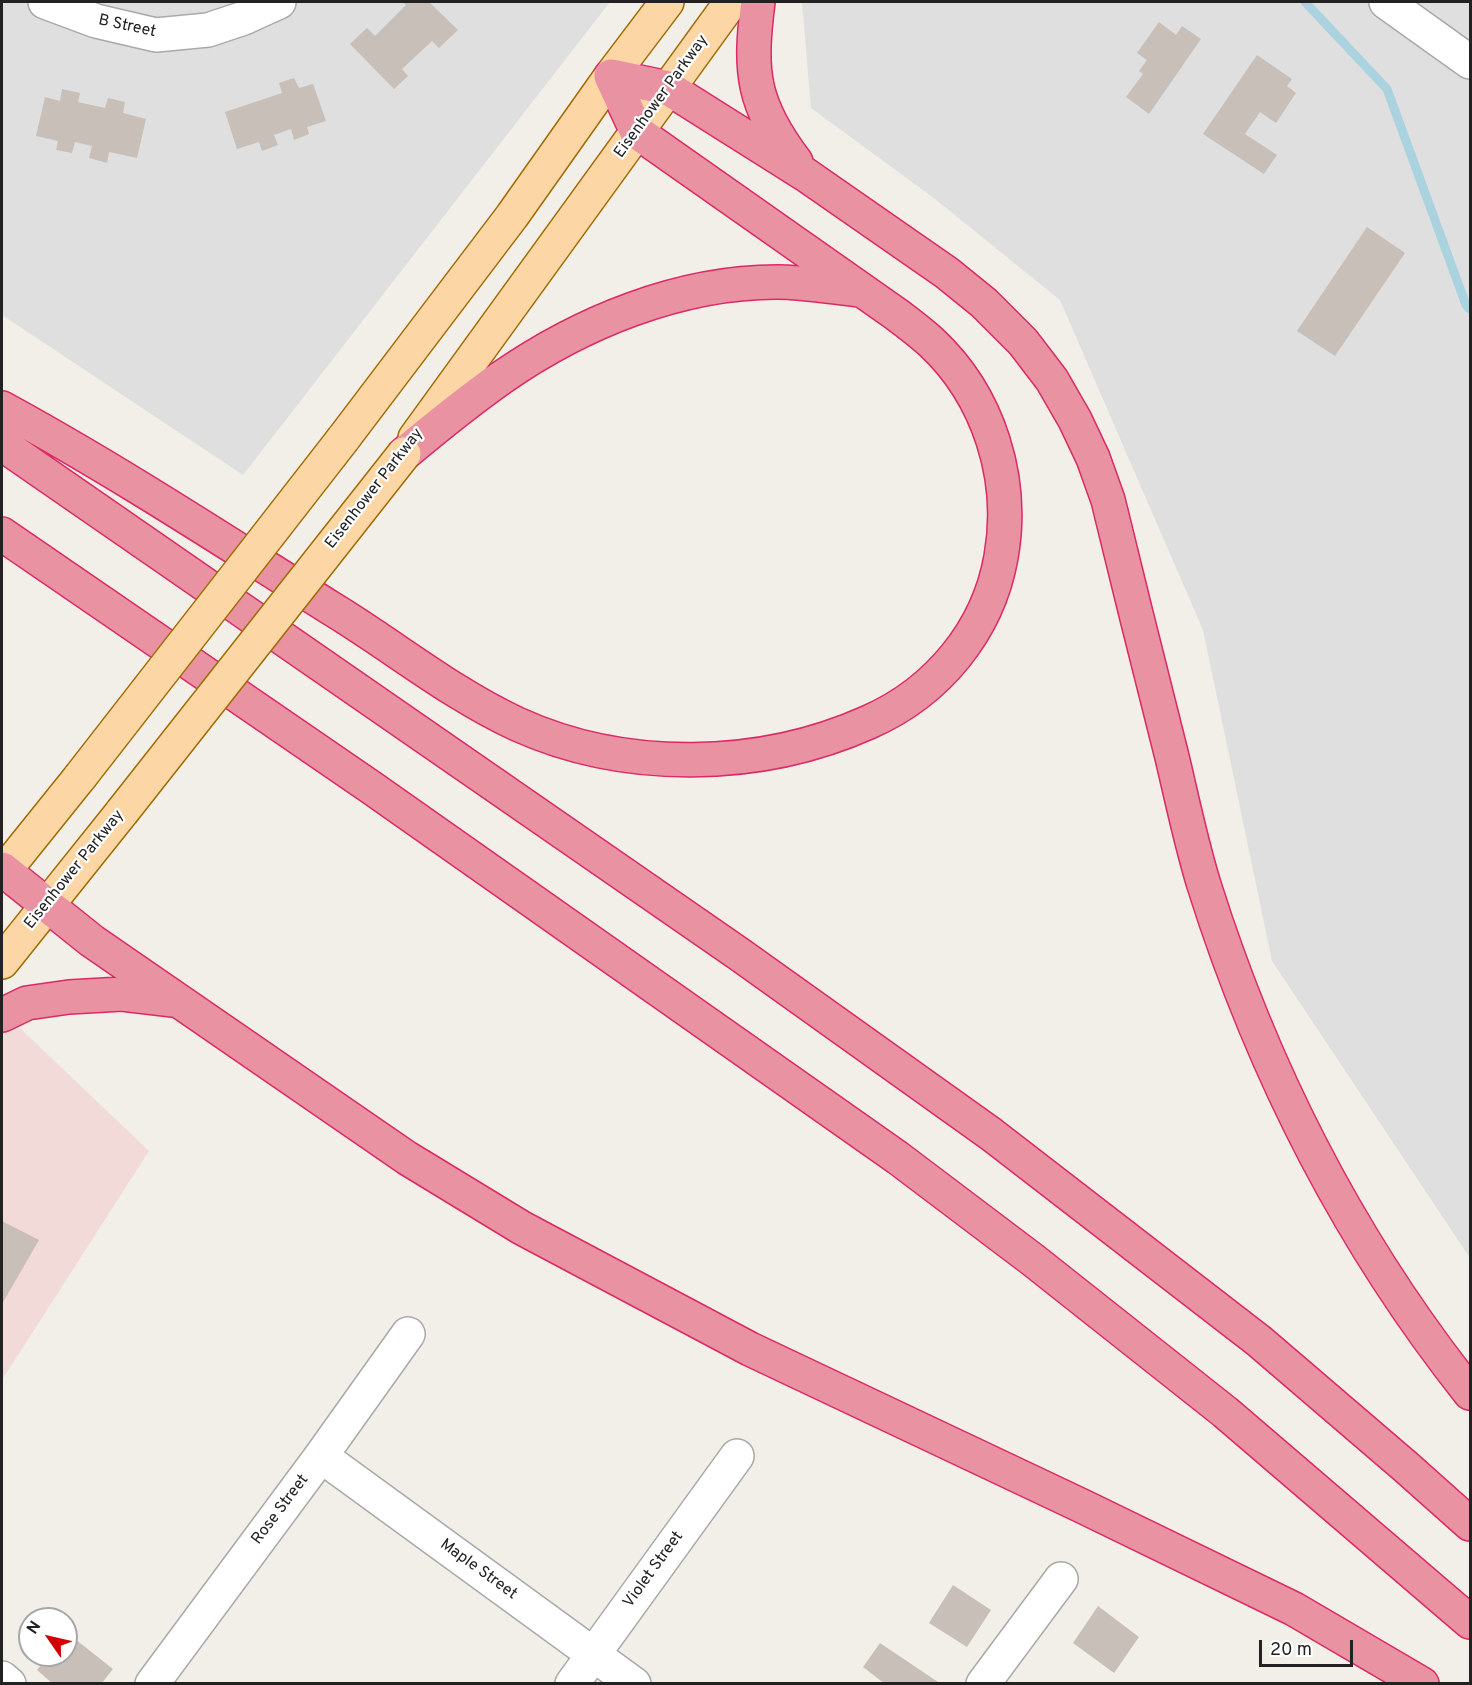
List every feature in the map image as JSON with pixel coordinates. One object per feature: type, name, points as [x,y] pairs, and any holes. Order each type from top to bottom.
[{"type":"highway","points":[[758,2],[753,55],[756,86],[766,117],[806,175]]},
{"type":"highway","points":[[611,76],[668,88],[806,175],[947,273],[984,303],[1023,342],[1052,380],[1093,458],[1108,500],[1203,882],[1242,994],[1270,1062],[1301,1127],[1354,1225],[1435,1349],[1470,1393]]},
{"type":"highway","points":[[2,408],[71,447],[344,615],[453,688],[518,724],[558,739],[603,751],[650,758],[729,758],[768,753],[852,730],[886,715],[922,692],[953,661],[980,619],[997,578],[1005,536],[1004,492],[996,446],[980,407],[960,375],[932,343],[897,314],[637,132],[611,76]]},
{"type":"highway","points":[[404,454],[502,377],[576,334],[642,306],[687,293],[743,284],[776,282],[864,291]]},
{"type":"highway","points":[[2,444],[739,954],[991,1134],[1258,1341],[1407,1467],[1470,1524]]},
{"type":"highway","points":[[2,534],[372,788],[898,1158],[1034,1260],[1225,1412],[1470,1622]]},
{"type":"highway","points":[[2,871],[92,941],[407,1158],[522,1228],[750,1349],[1294,1609],[1422,1683]]},
{"type":"highway","points":[[2,1015],[27,1003],[69,997],[122,994],[179,1001]]},
{"type":"main road","points":[[2,871],[80,777],[343,439],[512,216],[611,76],[667,2]]},
{"type":"main road","name":"Eisenhower Parkway","points":[[2,962],[404,454],[731,2]]},
{"type":"street","name":"B Street","points":[[45,2],[96,21],[156,35],[208,30],[244,18],[279,2]]},
{"type":"street","points":[[1388,2],[1470,62]]},
{"type":"street","name":"Rose Street","points":[[152,1683],[321,1456],[408,1334]]},
{"type":"street","name":"Maple Street","points":[[321,1456],[634,1683]]},
{"type":"street","name":"Violet Street","points":[[572,1683],[737,1456]]},
{"type":"street","points":[[983,1683],[1061,1579]]},
{"type":"street","points":[[2,1677],[9,1683]]},
{"type":"shaded area","points":[[2,2],[610,2],[243,475],[2,315]]},
{"type":"shaded area","points":[[802,2],[1470,2],[1470,1258],[1272,961],[1203,630],[1060,300],[935,199],[811,108]]},
{"type":"shaded area","points":[[2,1011],[149,1151],[2,1380]]},
{"type":"building","points":[[402,2],[429,2],[458,30],[439,48],[432,41],[402,69],[408,76],[394,89],[350,44],[367,28],[375,36],[406,5]]},
{"type":"building","points":[[1159,22],[1176,35],[1182,26],[1201,39],[1149,114],[1126,97],[1143,74],[1139,71],[1147,60],[1137,53]]},
{"type":"building","points":[[1257,55],[1292,79],[1287,86],[1296,93],[1276,123],[1260,112],[1245,134],[1277,155],[1264,174],[1203,134]]},
{"type":"building","points":[[294,78],[299,88],[313,84],[326,121],[307,127],[309,134],[294,140],[291,129],[274,135],[278,145],[262,151],[259,142],[237,149],[225,112],[282,93],[279,83]]},
{"type":"building","points":[[62,89],[80,93],[78,102],[105,108],[108,98],[125,102],[123,113],[146,119],[137,158],[109,152],[107,163],[89,158],[92,146],[75,142],[72,153],[56,150],[58,141],[36,136],[45,97],[60,101]]},
{"type":"building","points":[[1367,227],[1405,253],[1335,356],[1297,331]]},
{"type":"building","points":[[2,1221],[39,1240],[2,1304]]},
{"type":"building","points":[[953,1585],[991,1610],[967,1647],[929,1623]]},
{"type":"building","points":[[1098,1606],[1139,1637],[1114,1673],[1073,1643]]},
{"type":"building","points":[[78,1641],[113,1669],[101,1684],[53,1684],[37,1670],[39,1667],[78,1667]]},
{"type":"building","points":[[880,1643],[941,1684],[885,1684],[863,1667]]},
{"type":"waterway","points":[[1305,2],[1387,89],[1466,305],[1470,309]]}]
